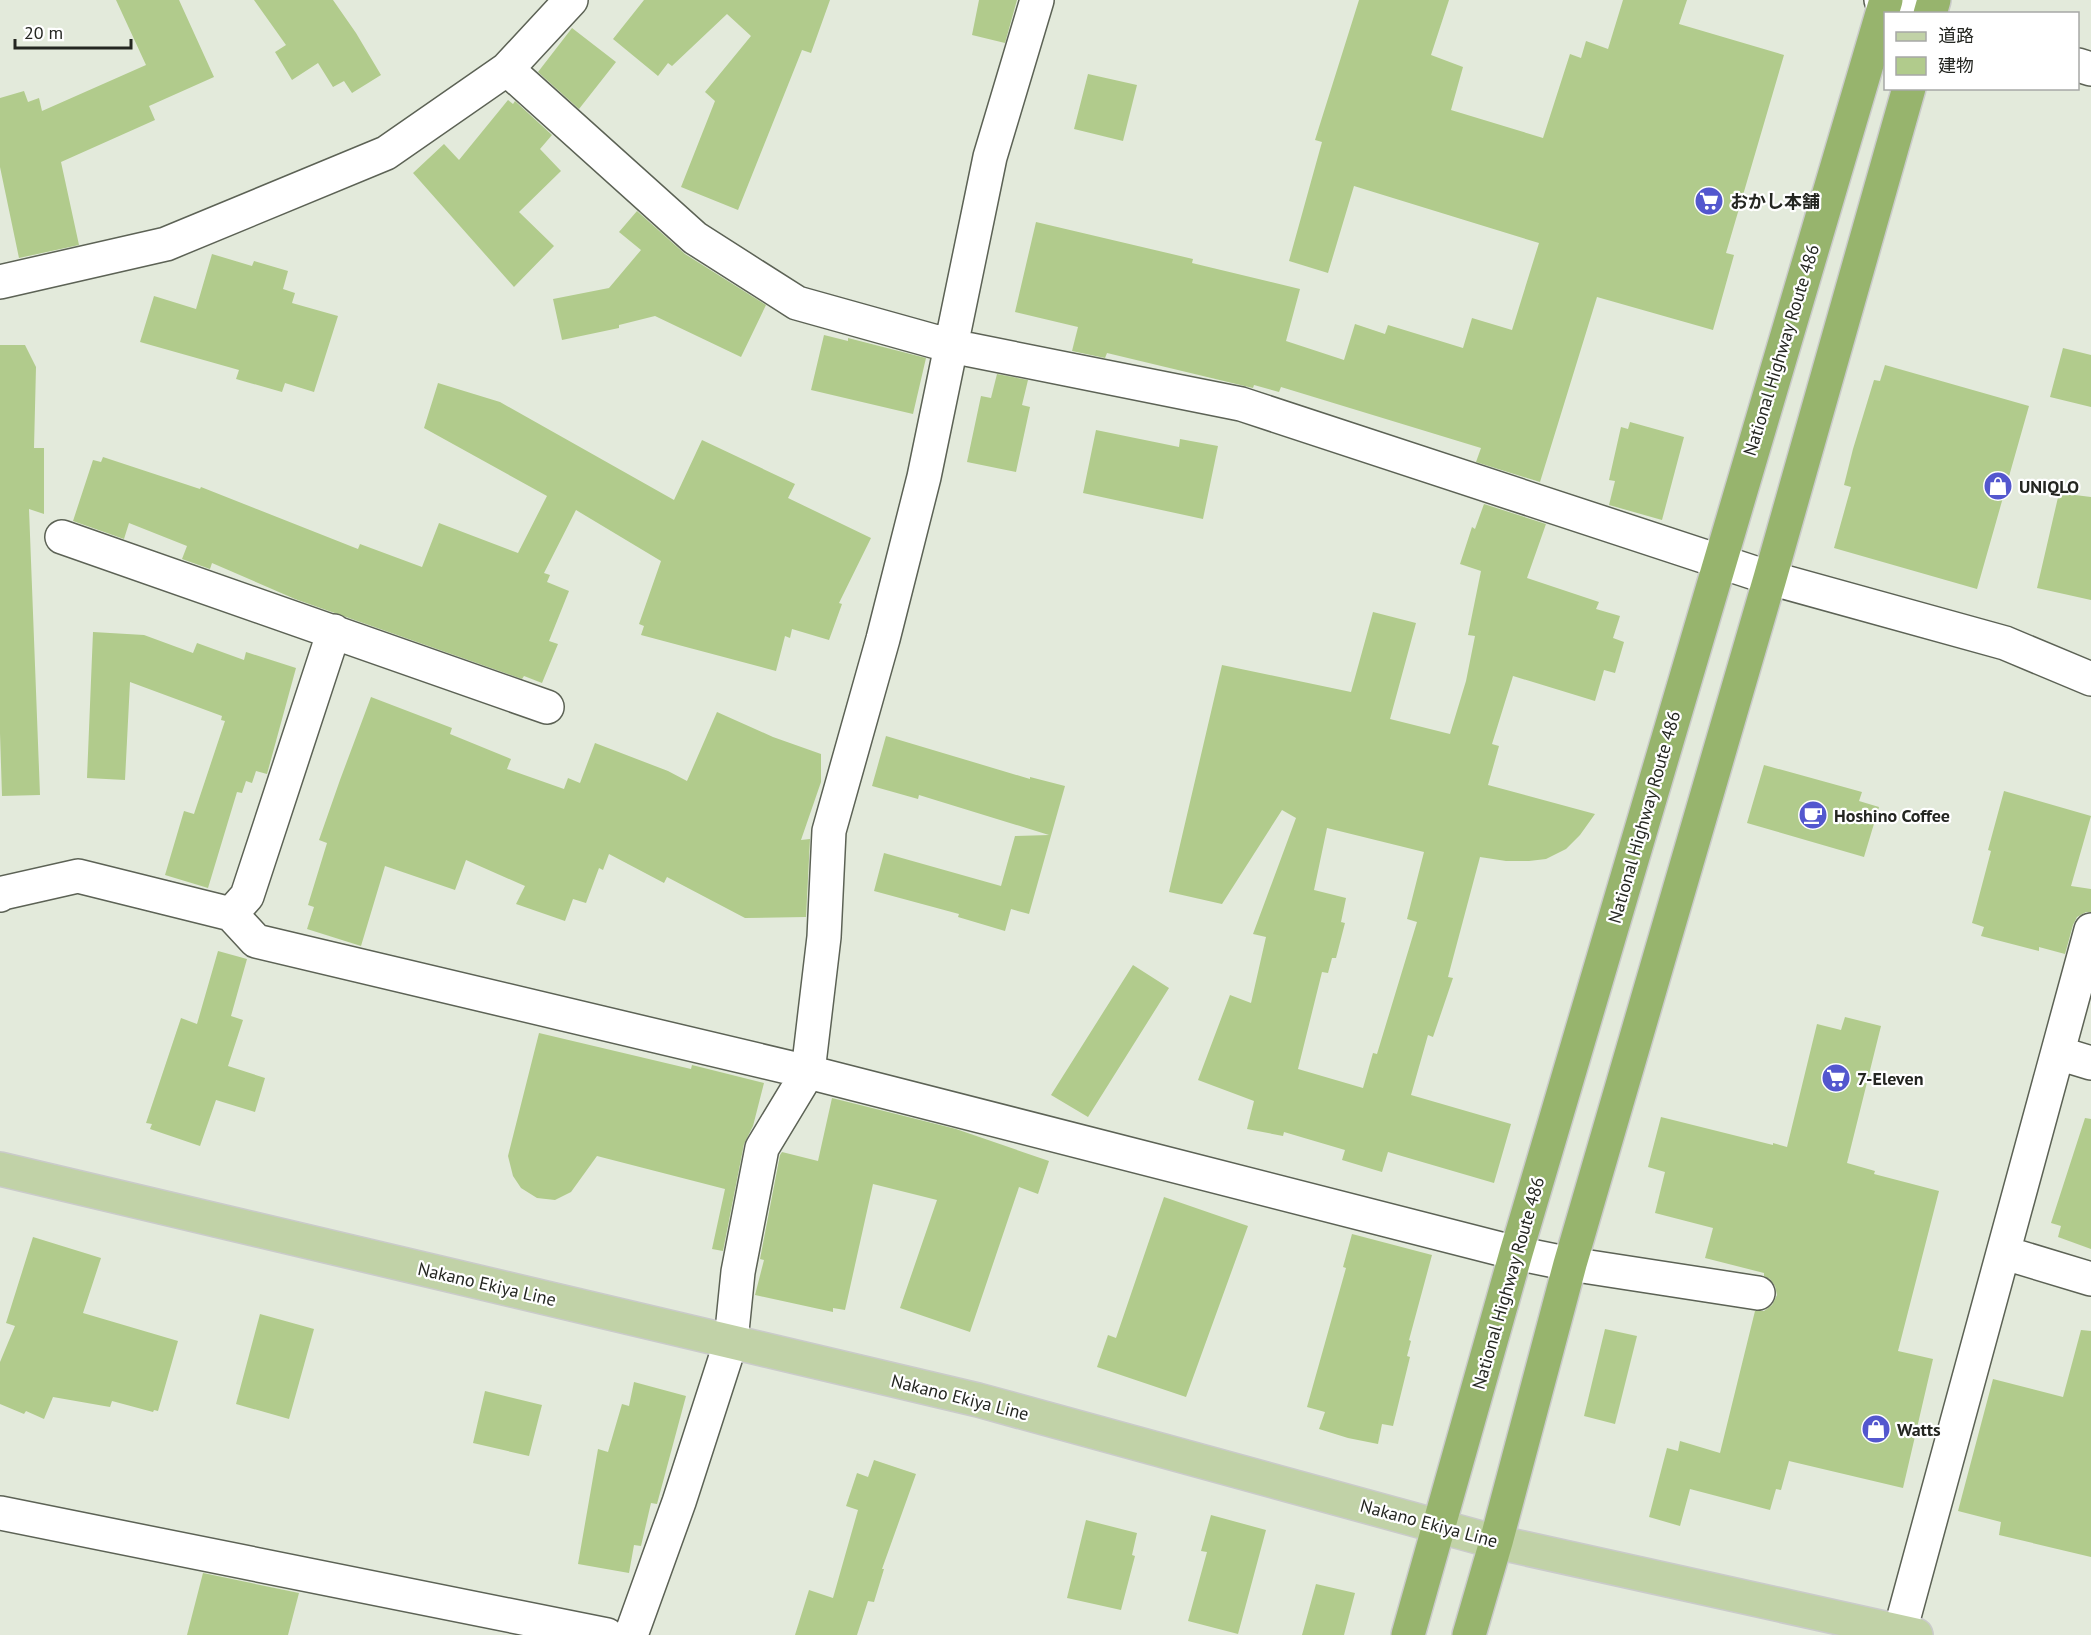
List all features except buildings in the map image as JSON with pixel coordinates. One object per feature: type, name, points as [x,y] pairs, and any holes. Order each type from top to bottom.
[{"type":"highway","name":"National Highway Route 486","points":[[1408,1635],[1516,1253],[1884,0]]},
{"type":"highway","points":[[1469,1635],[1570,1264],[1770,578],[1908,90]]},
{"type":"main road","name":"Nakano Ekiya Line","points":[[0,1169],[978,1400],[1496,1542],[1905,1634]]},
{"type":"street","points":[[0,282],[166,244],[386,153],[507,69],[571,0]]},
{"type":"street","points":[[631,1635],[679,1502],[731,1341],[738,1272],[762,1148],[808,1072],[824,937],[829,831],[883,639],[924,477],[990,157],[1037,0]]},
{"type":"street","points":[[1884,0],[1912,12]]},
{"type":"street","points":[[507,69],[695,238],[797,303],[951,346],[1240,404],[1770,578],[2005,643],[2091,679]]},
{"type":"street","points":[[62,537],[547,707]]},
{"type":"street","points":[[231,914],[247,896],[334,631]]},
{"type":"street","points":[[1,890],[78,876],[231,914],[256,941],[808,1072],[1516,1253],[1570,1264],[1758,1293]]},
{"type":"street","points":[[1905,1634],[2091,930]]},
{"type":"street","points":[[2058,1053],[2091,1063]]},
{"type":"street","points":[[2005,1252],[2091,1279]]},
{"type":"street","points":[[0,1513],[607,1635]]},
{"type":"place","name":"おかし本舗","points":[[1709,201]]},
{"type":"place","name":"UNIQLO","points":[[1998,486]]},
{"type":"place","name":"Hoshino Coffee","points":[[1813,815]]},
{"type":"place","name":"7-Eleven","points":[[1836,1078]]},
{"type":"place","name":"Watts","points":[[1876,1429]]}]
